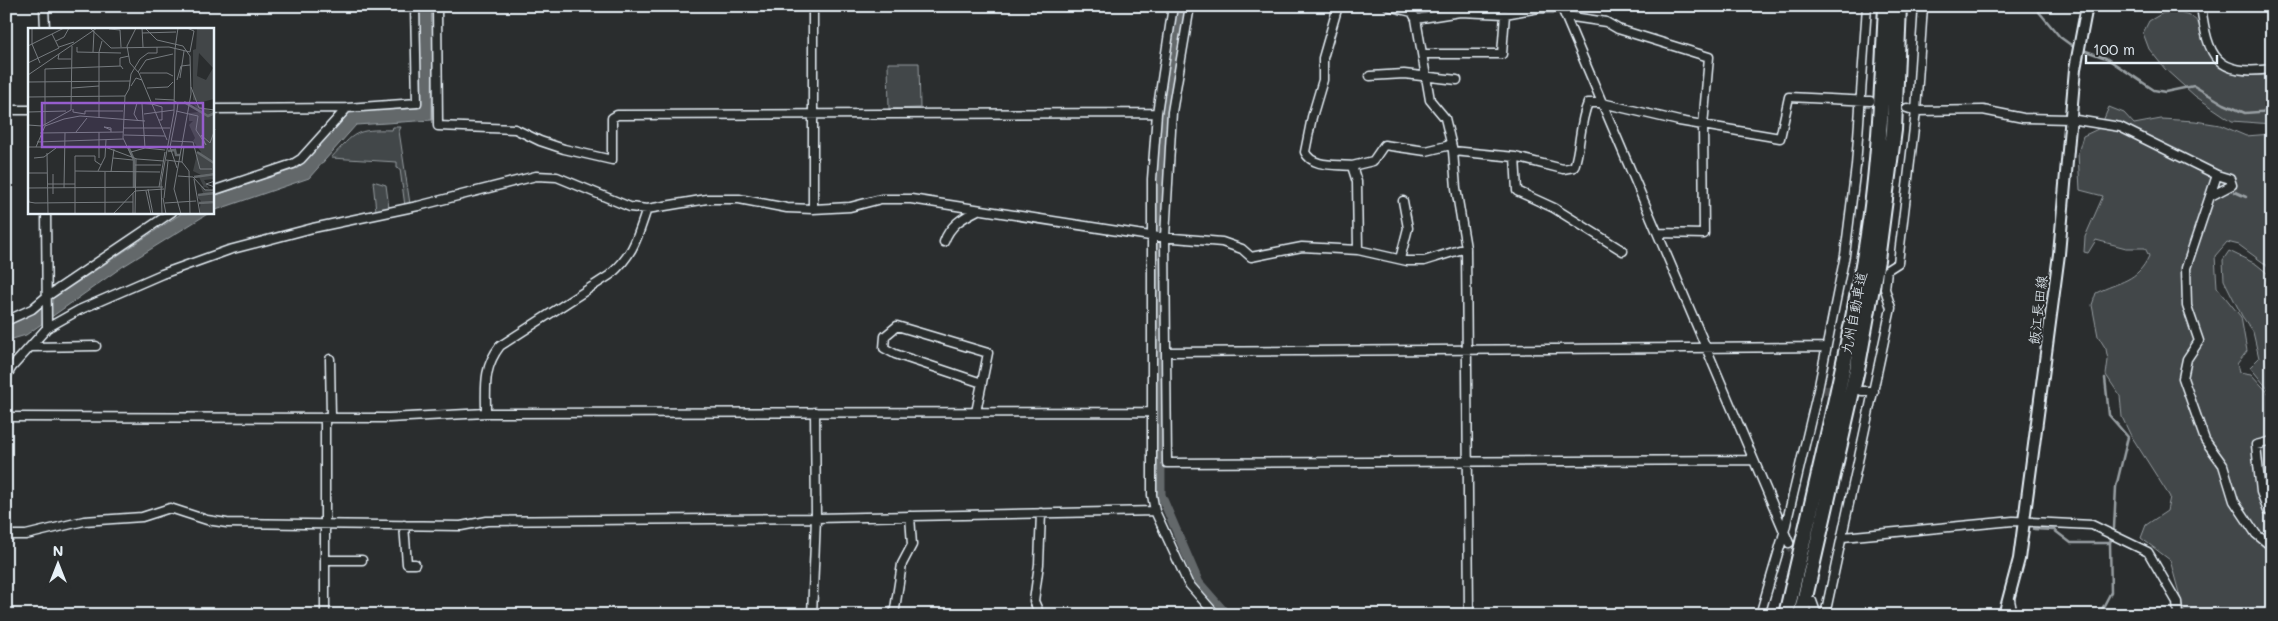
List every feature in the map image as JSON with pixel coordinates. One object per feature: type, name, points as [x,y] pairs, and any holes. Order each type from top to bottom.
[{"type":"highway","name":"九州自動車道","points":[[1786,615],[1844,361],[1865,258],[1880,128],[1886,6]]},
{"type":"highway","name":"九州自動車道","points":[[1801,615],[1858,365],[1878,260],[1894,130],[1899,6]]},
{"type":"main road","name":"飯江長田線","points":[[2004,615],[2010,600],[2019,559],[2059,254],[2075,70],[2087,6]]},
{"type":"street","points":[[44,6],[44,28]]},
{"type":"street","points":[[214,109],[347,108],[417,103],[415,6]]},
{"type":"street","points":[[437,6],[438,126],[515,129],[564,149],[612,160],[612,118],[617,115],[1157,113]]},
{"type":"street","points":[[813,6],[813,209]]},
{"type":"street","points":[[1173,6],[1157,113],[1150,236],[1152,495],[1155,511],[1188,583],[1216,615]]},
{"type":"street","points":[[1190,6],[1172,112],[1165,237],[1167,463],[1753,460]]},
{"type":"street","points":[[1338,6],[1323,58],[1323,80],[1312,117],[1305,152],[1307,157],[1316,163],[1352,166],[1374,161],[1384,145],[1426,151],[1452,148],[1515,157],[1563,169],[1574,167],[1578,157],[1583,114],[1588,103],[1602,103],[1703,126],[1780,138],[1789,97],[1866,100]]},
{"type":"street","points":[[1388,6],[1412,12],[1416,19],[1430,100],[1445,118],[1452,148],[1456,188],[1466,248],[1470,615]]},
{"type":"street","points":[[1760,615],[1821,390],[1826,347],[1845,255],[1866,100],[1867,6]]},
{"type":"street","points":[[1825,615],[1891,308],[1885,289],[1888,270],[1898,263],[1916,111],[1923,6]]},
{"type":"street","points":[[2201,6],[2205,33],[2214,54],[2227,68],[2252,72],[2272,69]]},
{"type":"street","points":[[1416,19],[1460,12],[1505,14],[1539,8],[1562,7],[1789,544]]},
{"type":"street","points":[[1422,54],[1502,54],[1505,14]]},
{"type":"street","points":[[1566,16],[1606,22],[1618,29],[1709,57],[1703,126],[1704,234],[1658,233]]},
{"type":"street","points":[[1370,76],[1391,73],[1457,80]]},
{"type":"street","points":[[214,190],[293,164],[301,159],[347,108]]},
{"type":"street","points":[[1907,108],[1916,111],[1983,110],[2023,118],[2070,119],[2120,127],[2217,176],[2230,179],[2232,184],[2210,196]]},
{"type":"street","points":[[6,110],[28,110]]},
{"type":"street","points":[[1515,157],[1517,190],[1554,208],[1623,251]]},
{"type":"street","points":[[1352,166],[1357,182],[1358,250]]},
{"type":"street","points":[[6,378],[47,326],[117,293],[229,250],[313,228],[418,206],[536,176],[557,177],[630,207],[647,209],[715,199],[739,199],[787,208],[813,209],[850,207],[881,199],[911,200],[1150,236],[1222,242],[1242,249],[1252,257],[1302,247],[1358,250],[1424,261],[1466,248]]},
{"type":"street","points":[[2217,176],[2186,268],[2186,306],[2199,341],[2187,359],[2183,378],[2205,440],[2224,465],[2234,500],[2256,534],[2272,547]]},
{"type":"street","points":[[1400,258],[1408,228],[1404,201]]},
{"type":"street","points":[[486,413],[486,371],[490,358],[500,346],[610,275],[623,263],[629,257],[647,209]]},
{"type":"street","points":[[944,242],[948,231],[954,225],[978,210]]},
{"type":"street","points":[[46,214],[47,326]]},
{"type":"street","points":[[6,321],[32,309],[169,214]]},
{"type":"street","points":[[976,412],[988,353],[897,326],[885,336],[884,348],[895,354],[982,382]]},
{"type":"street","points":[[30,347],[96,346]]},
{"type":"street","points":[[1166,352],[1705,346],[1826,347]]},
{"type":"street","points":[[325,615],[330,359]]},
{"type":"street","points":[[1862,391],[1874,391]]},
{"type":"street","points":[[812,615],[816,518],[815,412]]},
{"type":"street","points":[[6,417],[389,418],[486,413],[1151,412]]},
{"type":"street","points":[[2272,441],[2256,445],[2261,492],[2268,510],[2272,511]]},
{"type":"street","points":[[6,535],[26,535],[84,521],[142,518],[170,508],[226,524],[461,526],[486,521],[816,518],[1155,511]]},
{"type":"street","points":[[1040,615],[1034,601],[1039,564],[1041,513]]},
{"type":"street","points":[[894,615],[902,564],[912,544],[910,516]]},
{"type":"street","points":[[1843,537],[2024,521],[2092,525],[2148,552],[2177,602],[2178,615]]},
{"type":"street","points":[[404,525],[407,564],[415,564]]},
{"type":"street","points":[[326,560],[362,560]]},
{"type":"street","points":[[2010,600],[2014,615]]},
{"type":"street","points":[[1812,601],[1818,615]]},
{"type":"shaded area","points":[[418,6],[433,6],[432,120],[356,125],[309,178],[214,211],[214,196],[298,168],[350,112],[420,108]]},
{"type":"shaded area","points":[[2181,12],[2194,18],[2201,28],[2210,51],[2217,62],[2228,71],[2246,75],[2272,74],[2272,124],[2232,121],[2195,96],[2165,69],[2149,49],[2143,33],[2149,21],[2163,13]]},
{"type":"shaded area","points":[[888,63],[919,63],[920,108],[889,109]]},
{"type":"shaded area","points":[[2109,107],[2124,113],[2134,124],[2161,119],[2195,121],[2220,125],[2246,136],[2272,134],[2272,269],[2239,245],[2227,242],[2215,256],[2217,287],[2241,317],[2247,351],[2237,364],[2239,372],[2251,374],[2272,397],[2272,615],[2185,615],[2170,560],[2141,538],[2146,525],[2167,511],[2170,497],[2130,434],[2122,417],[2120,396],[2106,375],[2108,360],[2106,349],[2098,336],[2092,305],[2096,293],[2133,276],[2144,265],[2149,256],[2145,248],[2126,248],[2096,240],[2088,253],[2084,252],[2085,237],[2103,196],[2080,190],[2078,153],[2083,136],[2100,128]]},
{"type":"shaded area","points":[[393,127],[401,127],[399,131],[410,204],[405,206],[400,169],[397,168],[397,162],[331,158],[351,137],[357,134],[370,130],[392,130]]},
{"type":"shaded area","points":[[373,181],[386,185],[389,208],[376,211]]},
{"type":"shaded area","points":[[180,214],[207,214],[122,267],[26,335],[6,341],[6,326],[22,319]]},
{"type":"shaded area","points":[[2229,251],[2256,264],[2272,277],[2272,394],[2250,367],[2259,358],[2253,332],[2242,316],[2224,280],[2223,260]]},
{"type":"waterway","points":[[1183,6],[1165,111],[1160,220],[1161,495],[1199,583],[1227,615]]},
{"type":"waterway","points":[[2034,6],[2060,37],[2075,48]]},
{"type":"waterway","points":[[2080,49],[2106,58],[2154,90],[2165,92],[2194,86],[2224,104],[2245,113],[2272,111]]},
{"type":"waterway","points":[[2235,192],[2246,197]]},
{"type":"waterway","points":[[2034,529],[2054,530],[2071,543],[2110,543],[2114,528],[2116,487],[2128,437],[2109,415],[2105,378]]},
{"type":"waterway","points":[[2099,615],[2111,592],[2110,543]]},
{"type":"waterway","points":[[2120,543],[2141,553]]},
{"type":"tunnel","points":[[1824,390],[1840,390]]},
{"type":"tunnel","points":[[1789,543],[1796,562]]}]
